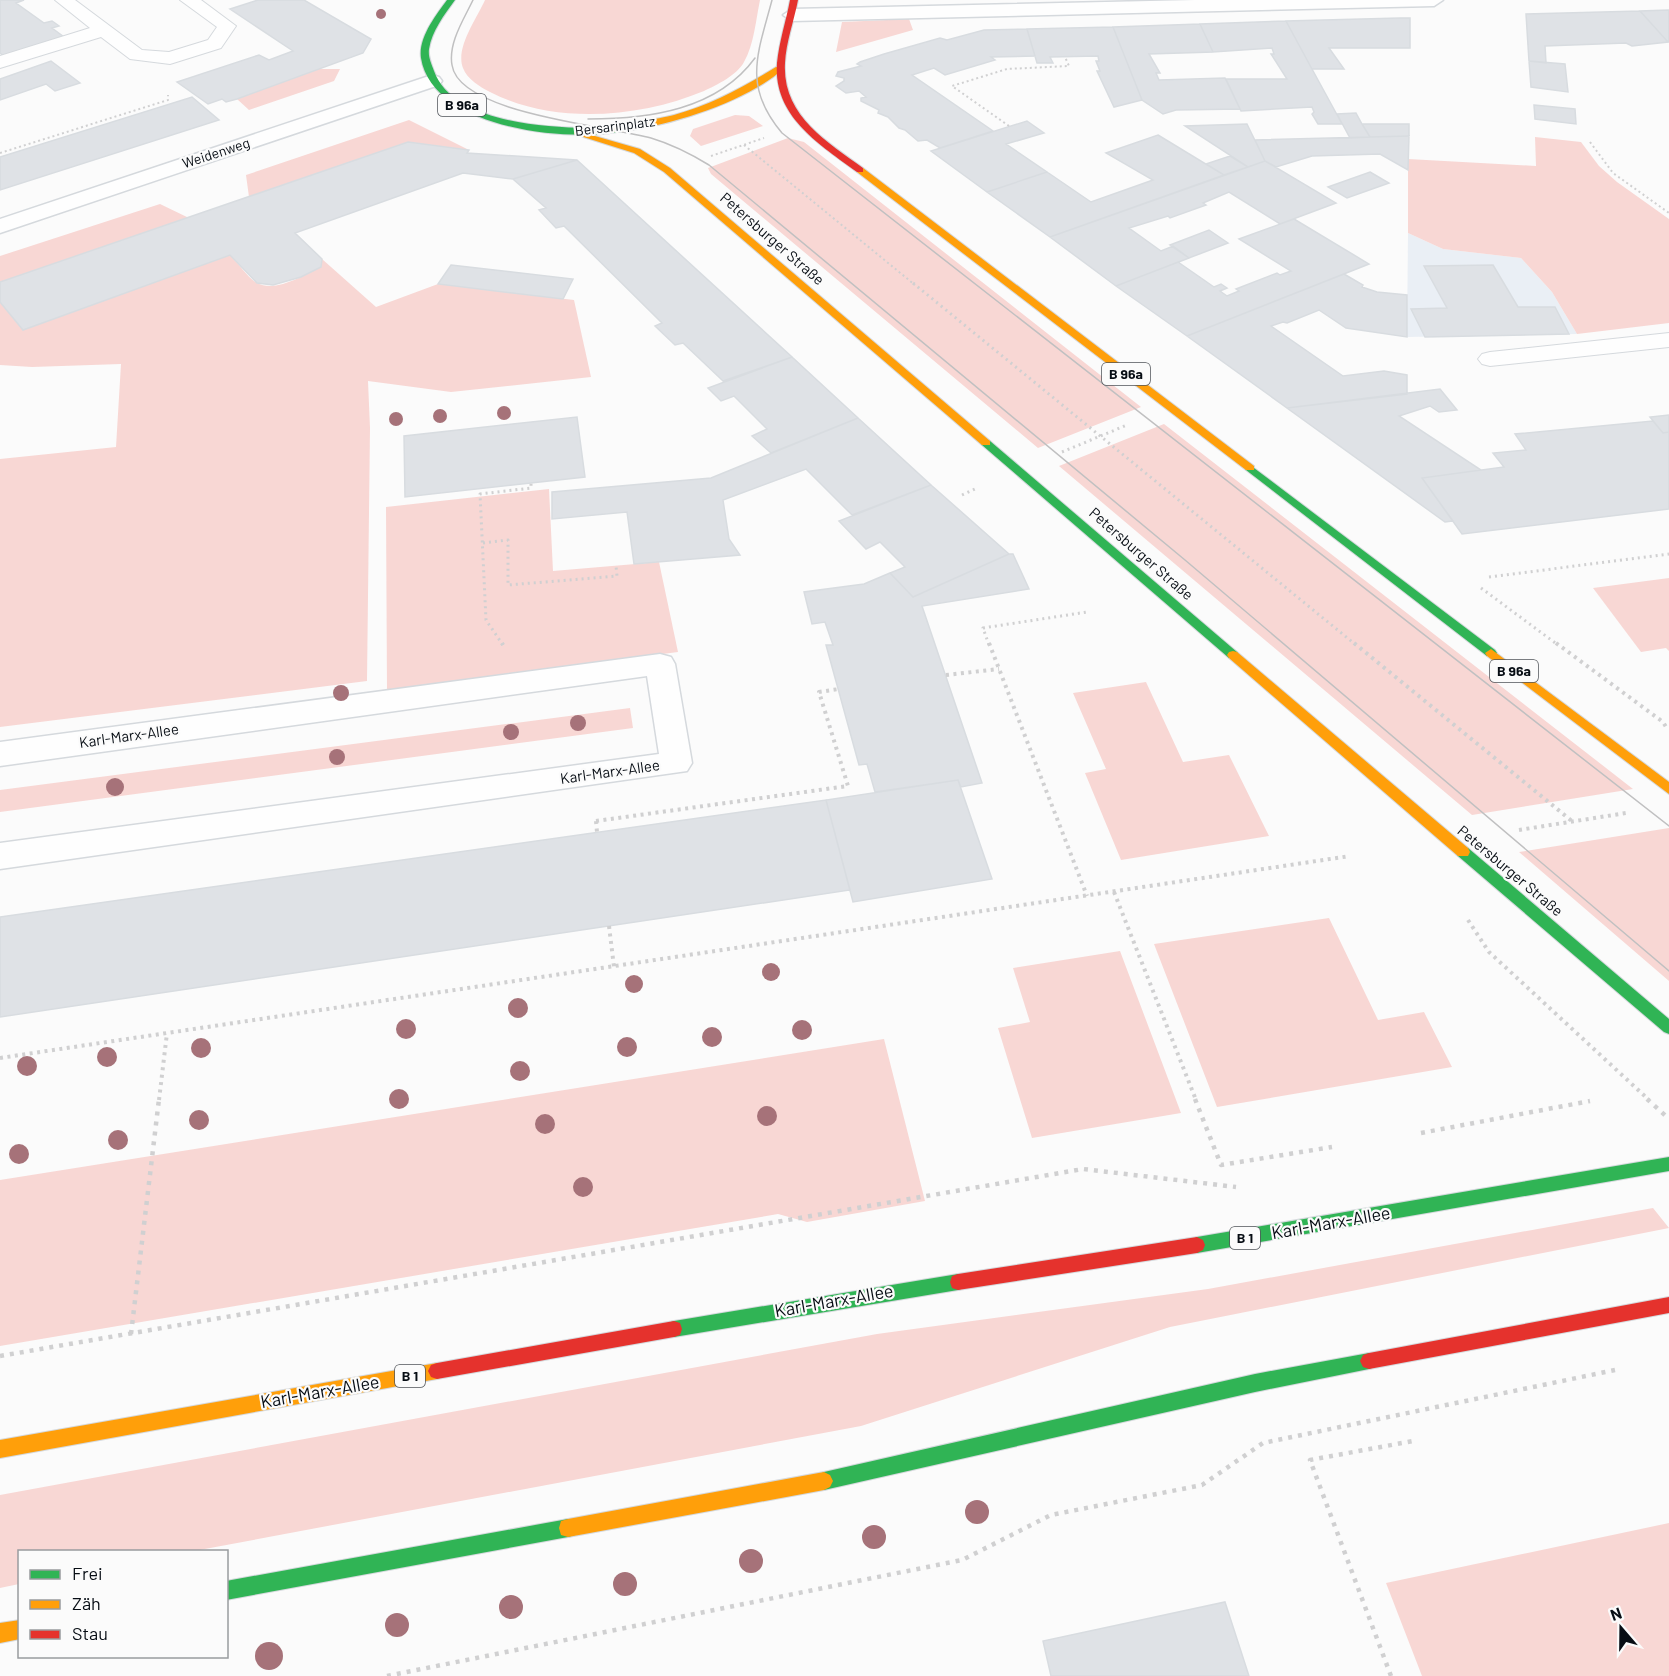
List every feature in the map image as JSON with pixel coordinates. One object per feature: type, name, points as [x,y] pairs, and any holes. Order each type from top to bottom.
[{"type":"main road","name":"B 96a","points":[[432,81],[425,56],[428,43],[447,2]]},
{"type":"main road","name":"B 96a","points":[[793,7],[779,69],[779,90],[789,112],[802,126],[1669,789]]},
{"type":"main road","name":"Bersarinplatz","points":[[432,81],[449,97],[470,110],[494,119],[577,132],[691,114],[738,96],[779,69]]},
{"type":"main road","name":"Petersburger Straße","points":[[577,132],[637,151],[667,170],[1669,1028]]},
{"type":"main road","name":"Karl-Marx-Allee","points":[[0,1449],[820,1303],[1247,1237],[1669,1164]]},
{"type":"main road","points":[[228,1591],[834,1479],[1266,1381],[1669,1305]]},
{"type":"main road","points":[[0,1633],[18,1629]]},
{"type":"street","points":[[793,7],[1434,0]]},
{"type":"street","name":"Weidenweg","points":[[0,226],[432,81]]},
{"type":"street","name":"Karl-Marx-Allee","points":[[0,754],[660,664],[676,762],[0,856]]},
{"type":"lane","points":[[64,0],[137,55],[170,58],[215,44],[227,26],[189,0]]},
{"type":"lane","points":[[0,62],[104,30]]},
{"type":"lane","points":[[1490,359],[1669,340]]},
{"type":"path","points":[[1009,126],[952,86],[1006,69],[1069,66],[1065,57]]},
{"type":"path","points":[[0,153],[168,100]]},
{"type":"path","points":[[709,156],[765,138]]},
{"type":"path","points":[[1590,142],[1613,173],[1669,213]]},
{"type":"path","points":[[744,145],[1573,822]]},
{"type":"path","points":[[962,495],[1170,407]]},
{"type":"path","points":[[509,653],[486,620],[480,494],[531,488],[531,483]]},
{"type":"path","points":[[483,543],[508,540],[508,585],[617,576],[616,566]]},
{"type":"path","points":[[1489,577],[1669,554]]},
{"type":"path","points":[[1087,612],[983,628],[1087,896]]},
{"type":"path","points":[[946,675],[999,669]]},
{"type":"path","points":[[596,821],[848,786],[819,692],[839,689]]},
{"type":"path","points":[[1519,830],[1628,813]]},
{"type":"path","points":[[0,1058],[1350,856]]},
{"type":"path","points":[[1114,892],[1221,1166],[1332,1147]]},
{"type":"path","points":[[609,926],[614,966]]},
{"type":"path","points":[[131,1334],[167,1033]]},
{"type":"path","points":[[1614,1068],[1669,1119]]},
{"type":"path","points":[[1421,1133],[1590,1101]]},
{"type":"path","points":[[0,1356],[1083,1169],[1244,1188]]},
{"type":"path","points":[[387,1676],[962,1560],[1051,1515],[1202,1485],[1263,1443],[1623,1368]]},
{"type":"path","points":[[1391,1676],[1311,1460],[1413,1441]]},
{"type":"shaded area","points":[[485,0],[760,0],[747,55],[741,67],[726,79],[704,91],[679,100],[625,112],[597,114],[541,110],[515,103],[486,90],[471,79],[463,68],[462,51],[468,33]]},
{"type":"shaded area","points":[[909,19],[913,30],[836,52],[842,22]]},
{"type":"shaded area","points":[[317,69],[340,69],[334,81],[249,110],[237,99]]},
{"type":"shaded area","points":[[735,115],[749,116],[763,126],[701,146],[690,136],[693,129]]},
{"type":"shaded area","points":[[409,120],[469,150],[408,142],[249,197],[246,175]]},
{"type":"shaded area","points":[[1535,137],[1581,142],[1599,166],[1617,182],[1669,219],[1669,323],[1577,334],[1552,292],[1521,258],[1443,249],[1408,233],[1408,159],[1536,166]]},
{"type":"shaded area","points":[[788,138],[804,142],[1141,407],[1038,448],[711,174],[708,168]]},
{"type":"shaded area","points":[[160,204],[189,218],[0,282],[0,256]]},
{"type":"shaded area","points":[[1408,233],[1443,249],[1521,258],[1552,292],[1577,334],[1407,337]]},
{"type":"shaded area","points":[[230,255],[250,278],[264,286],[281,284],[298,278],[321,267],[322,259],[376,307],[438,284],[574,300],[591,377],[451,392],[368,381],[370,428],[367,681],[0,727],[0,459],[116,447],[121,364],[32,367],[0,365],[0,302],[23,330]]},
{"type":"shaded area","points":[[1164,424],[1633,789],[1472,815],[1059,466]]},
{"type":"shaded area","points":[[549,489],[553,571],[659,562],[678,652],[387,690],[386,507]]},
{"type":"shaded area","points":[[1669,578],[1669,651],[1666,648],[1641,652],[1593,588]]},
{"type":"shaded area","points":[[1146,682],[1183,762],[1229,755],[1269,836],[1121,860],[1085,773],[1106,769],[1073,693]]},
{"type":"shaded area","points":[[630,708],[633,728],[0,812],[0,790]]},
{"type":"shaded area","points":[[1669,828],[1669,981],[1519,852]]},
{"type":"shaded area","points":[[1329,918],[1378,1020],[1424,1012],[1452,1067],[1217,1107],[1154,944]]},
{"type":"shaded area","points":[[1120,951],[1181,1113],[1032,1138],[998,1028],[1030,1022],[1013,968]]},
{"type":"shaded area","points":[[884,1039],[925,1201],[807,1222],[778,1214],[0,1346],[0,1180]]},
{"type":"shaded area","points":[[1653,1208],[1669,1228],[1170,1327],[861,1426],[199,1550],[18,1550],[18,1584],[0,1588],[0,1495],[877,1334],[1208,1289]]},
{"type":"shaded area","points":[[1669,1523],[1669,1676],[1422,1676],[1386,1583]]},
{"type":"building","points":[[0,0],[24,0],[16,3],[44,23],[52,21],[55,23],[59,26],[52,28],[64,37],[4,56],[0,53]]},
{"type":"building","points":[[258,0],[304,0],[371,39],[363,53],[237,99],[226,102],[222,99],[208,104],[177,82],[259,55],[269,60],[293,51],[230,9]]},
{"type":"building","points":[[1669,10],[1669,42],[1668,42],[1640,11]]},
{"type":"building","points":[[1640,11],[1668,42],[1632,46],[1626,43],[1545,46],[1546,63],[1529,61],[1526,14]]},
{"type":"building","points":[[1410,18],[1410,48],[1329,48],[1344,69],[1312,69],[1286,21]]},
{"type":"building","points":[[1286,21],[1342,124],[1318,124],[1312,114],[1314,112],[1312,107],[1241,111],[1226,79],[1287,79],[1271,54],[1274,54],[1272,48],[1213,52],[1200,24]]},
{"type":"building","points":[[1200,24],[1213,52],[1149,54],[1160,73],[1156,73],[1159,80],[1225,78],[1240,109],[1176,110],[1163,114],[1142,100],[1113,27]]},
{"type":"building","points":[[1113,27],[1142,100],[1114,107],[1097,71],[1100,71],[1096,61],[1099,61],[1098,56],[1050,57],[1053,63],[1037,63],[1027,29]]},
{"type":"building","points":[[1027,29],[1035,56],[991,57],[995,60],[945,75],[934,68],[912,75],[993,131],[940,148],[927,140],[918,141],[899,128],[888,117],[878,113],[879,110],[861,101],[861,98],[866,97],[859,91],[846,93],[836,86],[844,81],[844,78],[836,76],[838,72],[861,66],[857,64],[884,54],[940,38],[947,40],[984,30]]},
{"type":"building","points":[[51,61],[80,83],[55,91],[46,84],[0,100],[0,79]]},
{"type":"building","points":[[1529,61],[1565,64],[1568,92],[1531,87]]},
{"type":"building","points":[[192,97],[219,120],[0,190],[0,157]]},
{"type":"building","points":[[1534,105],[1575,109],[1576,124],[1535,119]]},
{"type":"building","points":[[1356,113],[1370,137],[1350,138],[1337,114]]},
{"type":"building","points":[[1027,121],[1044,133],[1006,144],[1047,172],[987,192],[931,151]]},
{"type":"building","points":[[1247,124],[1265,161],[1248,167],[1185,126]]},
{"type":"building","points":[[1362,124],[1409,124],[1409,136],[1370,137]]},
{"type":"building","points":[[1158,135],[1224,175],[1050,237],[987,192],[1047,172],[1091,202],[1153,180],[1106,153]]},
{"type":"building","points":[[1409,136],[1408,170],[1380,154],[1312,156],[1276,167],[1265,161],[1255,140]]},
{"type":"building","points":[[408,142],[469,150],[467,153],[577,160],[513,179],[463,173],[295,233],[322,259],[321,267],[301,277],[273,285],[257,283],[230,255],[23,330],[0,302],[0,282]]},
{"type":"building","points":[[1230,156],[1248,167],[1224,175],[1206,164]]},
{"type":"building","points":[[577,160],[792,357],[723,381],[683,343],[675,345],[655,326],[662,323],[564,226],[556,228],[539,210],[546,208],[513,179]]},
{"type":"building","points":[[1265,161],[1336,203],[1280,224],[1229,192],[1203,203],[1206,205],[1170,218],[1168,216],[1129,228],[1161,251],[1173,246],[1189,258],[1116,286],[1050,237]]},
{"type":"building","points":[[1370,172],[1389,183],[1347,198],[1328,187]]},
{"type":"building","points":[[1294,219],[1369,264],[1187,336],[1116,286],[1178,262],[1214,287],[1221,284],[1227,288],[1220,291],[1227,296],[1239,291],[1236,289],[1277,273],[1280,275],[1291,271],[1239,239]]},
{"type":"building","points":[[1209,230],[1228,243],[1189,258],[1170,245]]},
{"type":"building","points":[[451,265],[573,279],[563,299],[438,284]]},
{"type":"building","points":[[1493,265],[1518,307],[1555,307],[1569,334],[1425,337],[1411,309],[1447,308],[1424,266]]},
{"type":"building","points":[[1344,274],[1363,285],[1362,287],[1377,292],[1407,295],[1407,337],[1346,328],[1319,310],[1287,323],[1271,326],[1343,376],[1384,371],[1407,375],[1407,394],[1287,408],[1187,336]]},
{"type":"building","points":[[792,357],[858,418],[771,453],[752,436],[767,429],[734,396],[721,401],[708,388]]},
{"type":"building","points":[[1440,389],[1457,410],[1439,412],[1430,406],[1399,416],[1481,470],[1422,478],[1453,521],[1445,522],[1287,408]]},
{"type":"building","points":[[1669,415],[1669,432],[1663,433],[1650,417]]},
{"type":"building","points":[[577,417],[585,477],[405,497],[404,436]]},
{"type":"building","points":[[858,418],[931,485],[852,515],[806,469],[723,500],[729,539],[740,555],[634,564],[627,512],[552,519],[552,492],[711,478]]},
{"type":"building","points":[[1653,421],[1663,433],[1669,432],[1669,509],[1462,534],[1422,478],[1504,467],[1493,453],[1526,450],[1515,434]]},
{"type":"building","points":[[931,485],[1009,554],[913,597],[890,573],[905,567],[880,542],[866,549],[839,521]]},
{"type":"building","points":[[1013,554],[1029,589],[922,606],[982,783],[961,787],[958,780],[875,792],[867,764],[859,765],[826,645],[833,645],[825,622],[812,624],[804,592],[864,584],[890,573],[913,597]]},
{"type":"building","points":[[958,780],[992,879],[853,902],[826,800]]},
{"type":"building","points":[[826,800],[850,890],[0,1017],[0,917]]},
{"type":"building","points":[[1225,1602],[1249,1676],[1051,1676],[1043,1641]]},
{"type":"tram line","points":[[473,0],[452,48],[452,65],[461,82],[480,95],[507,106],[572,123],[651,138],[709,165],[1185,560],[1669,971]]},
{"type":"tram line","points":[[772,0],[758,53],[758,84],[762,100],[782,133],[1669,826]]},
{"type":"tram line","points":[[588,119],[634,117],[680,108],[702,100],[739,76],[755,58]]},
{"type":"traffic: fast","points":[[451,0],[429,35],[425,51],[425,58],[433,81],[451,99],[475,112],[503,122],[534,128],[564,131],[614,130]]},
{"type":"traffic: fast","points":[[986,443],[1233,655]]},
{"type":"traffic: fast","points":[[1250,468],[1491,653]]},
{"type":"traffic: fast","points":[[1463,852],[1669,1028]]},
{"type":"traffic: fast","points":[[1197,1245],[1669,1164]]},
{"type":"traffic: fast","points":[[674,1329],[958,1282]]},
{"type":"traffic: fast","points":[[824,1481],[1255,1383],[1369,1361]]},
{"type":"traffic: fast","points":[[228,1591],[568,1528]]},
{"type":"traffic: slow","points":[[614,130],[659,122],[700,110],[740,92],[779,69]]},
{"type":"traffic: slow","points":[[577,132],[637,151],[667,170],[986,443]]},
{"type":"traffic: slow","points":[[860,170],[1250,468]]},
{"type":"traffic: slow","points":[[1491,653],[1669,789]]},
{"type":"traffic: slow","points":[[1233,655],[1463,852]]},
{"type":"traffic: slow","points":[[0,1449],[437,1371]]},
{"type":"traffic: slow","points":[[568,1528],[824,1481]]},
{"type":"traffic: slow","points":[[0,1633],[18,1629]]},
{"type":"traffic: jam","points":[[794,0],[781,64],[781,83],[786,99],[804,126],[860,170]]},
{"type":"traffic: jam","points":[[958,1282],[1197,1245]]},
{"type":"traffic: jam","points":[[1369,1361],[1669,1305]]},
{"type":"traffic: jam","points":[[437,1371],[674,1329]]}]
